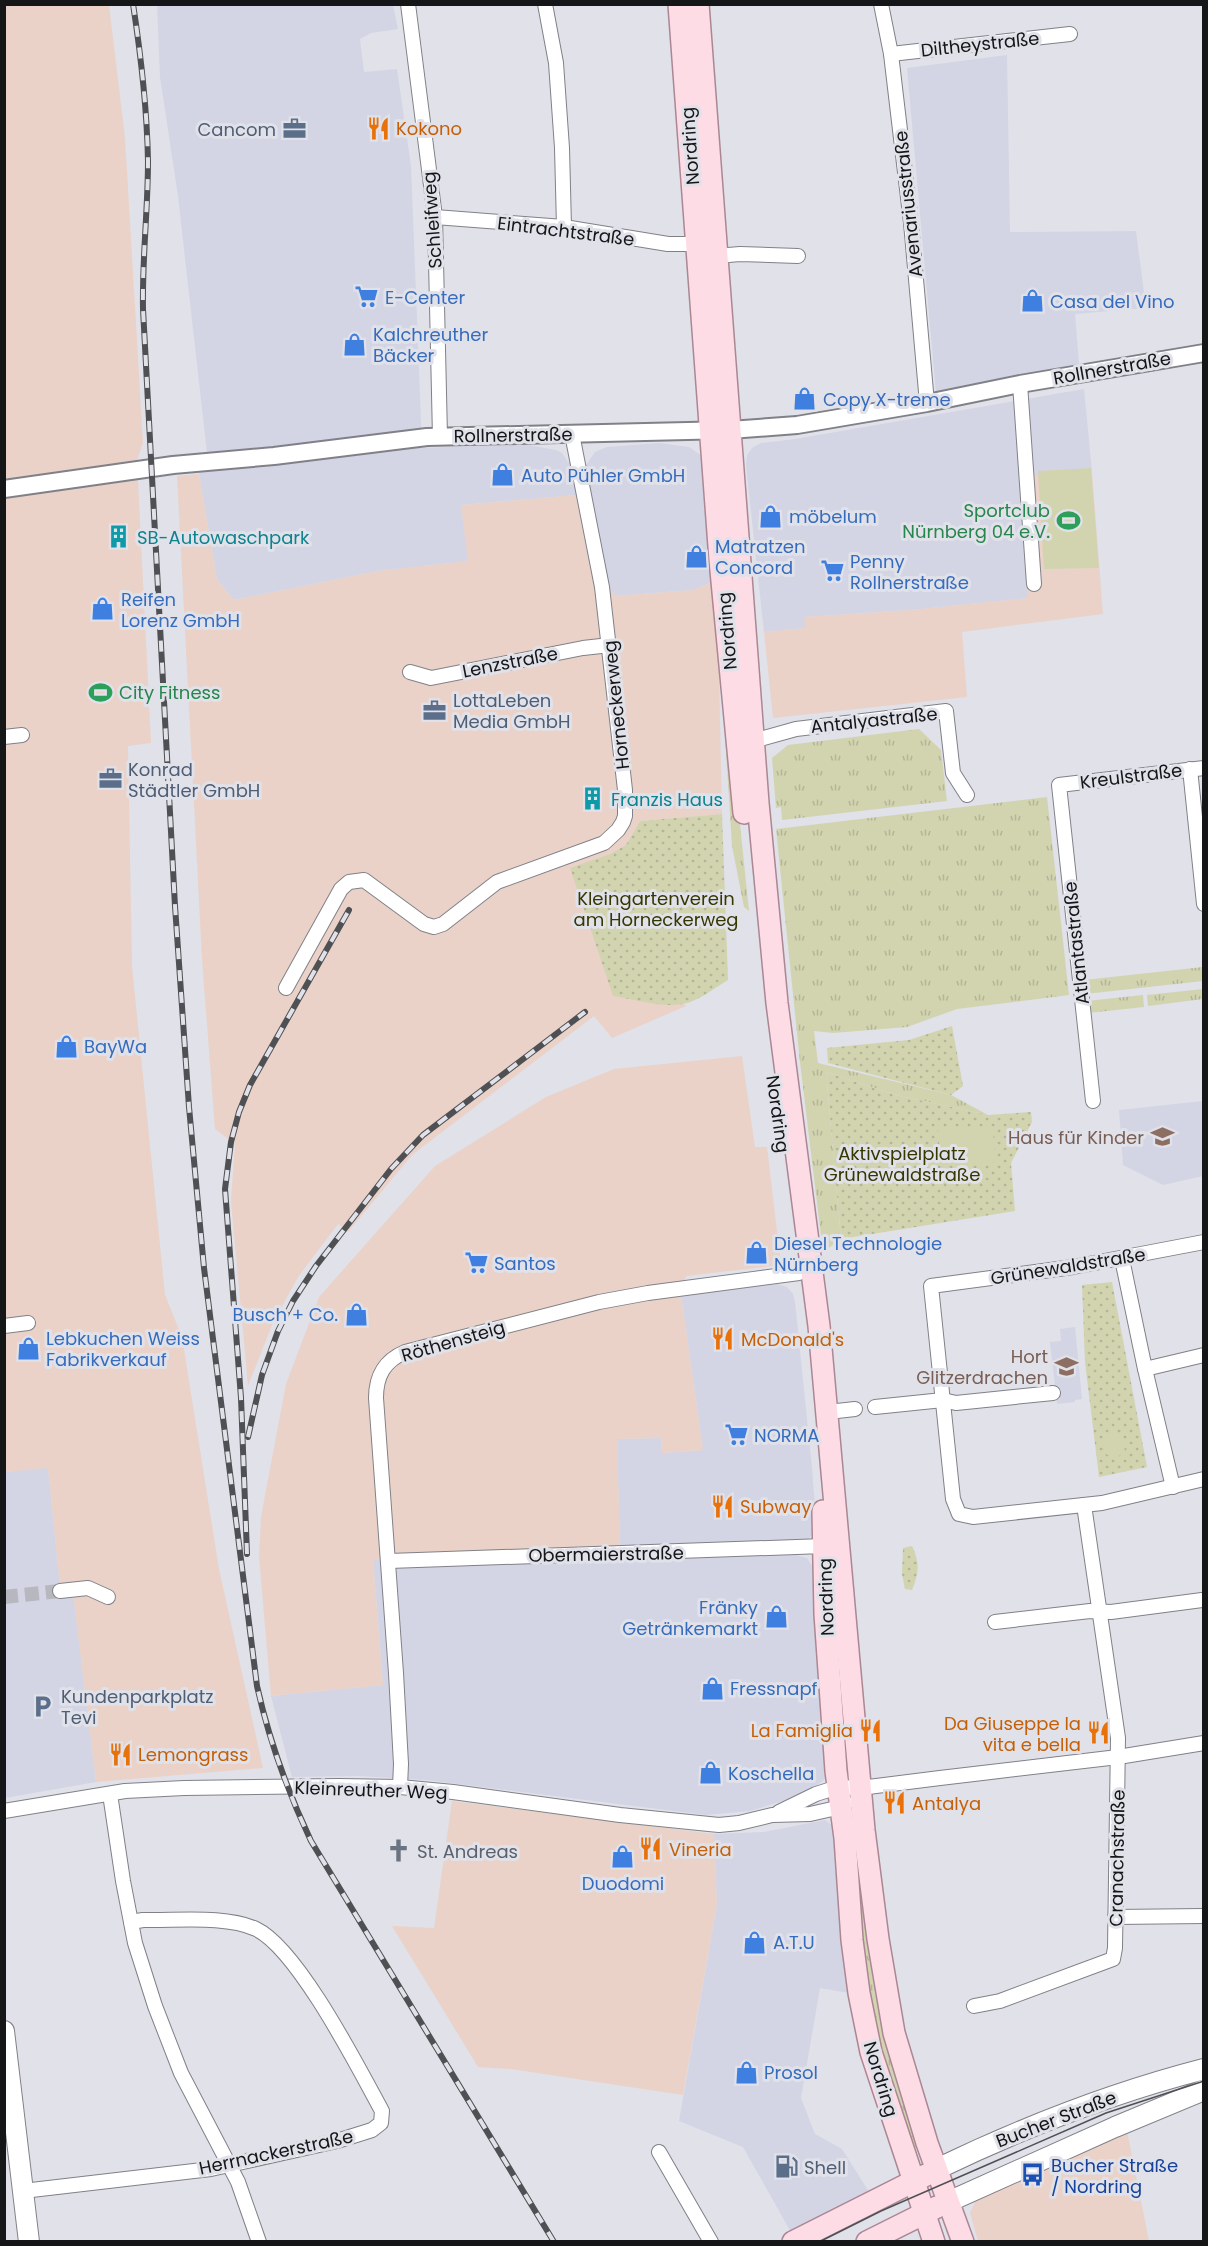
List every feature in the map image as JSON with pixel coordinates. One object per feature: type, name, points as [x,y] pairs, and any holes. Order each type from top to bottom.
[{"type":"main road","name":"Nordring","points":[[679,4],[697,244],[720,430],[753,741],[775,983],[813,1270],[828,1412],[860,1788],[877,1928],[890,2013],[900,2056],[963,2241]]},
{"type":"main road","name":"Nordring","points":[[698,4],[717,256],[726,626],[763,999],[799,1273],[816,1428],[824,1546],[825,1614],[852,1941],[861,2007],[871,2052],[934,2241]]},
{"type":"main road","points":[[4,2031],[29,2241]]},
{"type":"main road","name":"Bucher Straße","points":[[793,2241],[937,2169],[995,2143],[1065,2114],[1145,2086],[1203,2069]]},
{"type":"main road","name":"Bucher Straße","points":[[948,2202],[1203,2090]]},
{"type":"main road","points":[[867,2241],[948,2202]]},
{"type":"street","name":"Schleifweg","points":[[408,4],[435,217],[440,437]]},
{"type":"street","points":[[545,4],[556,63],[562,148],[564,226]]},
{"type":"street","name":"Avenariusstraße","points":[[881,4],[891,54],[914,248],[927,403]]},
{"type":"street","name":"Diltheystraße","points":[[891,54],[1070,34]]},
{"type":"street","name":"Eintrachtstraße","points":[[435,217],[564,226],[668,244],[697,244]]},
{"type":"street","points":[[717,256],[740,254],[798,256]]},
{"type":"street","name":"Rollnerstraße","points":[[4,489],[184,464],[440,437],[720,430],[797,425],[1203,353]]},
{"type":"street","points":[[1020,384],[1034,584]]},
{"type":"street","name":"Horneckerweg","points":[[286,988],[341,889],[349,882],[364,880],[424,924],[434,927],[443,924],[497,882],[592,848],[610,838],[623,822],[626,805],[610,645],[596,549],[572,434]]},
{"type":"street","name":"Lenzstraße","points":[[410,672],[431,678],[583,648],[610,645]]},
{"type":"street","name":"Antalyastraße","points":[[753,741],[796,729],[946,711],[953,773],[967,795]]},
{"type":"street","points":[[4,737],[22,735]]},
{"type":"street","points":[[1197,769],[1203,904]]},
{"type":"street","name":"Kreulstraße","points":[[1059,785],[1197,769]]},
{"type":"street","name":"Atlantastraße","points":[[1059,785],[1093,1101]]},
{"type":"street","name":"Grünewaldstraße","points":[[943,1400],[931,1286],[1122,1258],[1203,1242]]},
{"type":"street","points":[[1122,1258],[1173,1487]]},
{"type":"street","name":"Röthensteig","points":[[400,1787],[401,1764],[389,1561],[376,1384],[381,1371],[398,1355],[600,1302],[658,1291],[799,1273]]},
{"type":"street","points":[[4,1326],[28,1323]]},
{"type":"street","points":[[1145,1369],[1203,1355]]},
{"type":"street","points":[[875,1407],[943,1400],[956,1404],[1053,1393]]},
{"type":"street","points":[[943,1400],[953,1499],[959,1514],[973,1517],[1102,1503],[1203,1479]]},
{"type":"street","points":[[828,1412],[855,1409]]},
{"type":"street","name":"Cranachstraße","points":[[974,2006],[1000,2001],[1113,1959],[1116,1917],[1118,1738],[1084,1505]]},
{"type":"street","name":"Obermaierstraße","points":[[389,1561],[824,1546]]},
{"type":"street","points":[[60,1591],[88,1588],[108,1597]]},
{"type":"street","points":[[996,1622],[1090,1611],[1111,1612],[1202,1600]]},
{"type":"street","name":"Kleinreuther Weg","points":[[4,1811],[110,1794],[184,1788],[339,1786],[453,1791],[620,1815],[703,1824],[739,1823],[772,1815],[810,1814],[860,1788],[1118,1756],[1203,1743]]},
{"type":"street","name":"Kleinreuther Weg","points":[[772,1815],[819,1792],[839,1797],[860,1788]]},
{"type":"street","points":[[110,1794],[135,1943],[167,2040],[227,2165],[238,2182],[259,2241]]},
{"type":"street","points":[[1116,1917],[1203,1916]]},
{"type":"street","name":"Herrnackerstraße","points":[[23,2191],[227,2165],[337,2141],[372,2130],[381,2122],[382,2111],[347,2046],[317,1997],[270,1939],[258,1930],[229,1922],[143,1920],[131,1922]]},
{"type":"street","points":[[659,2152],[711,2241]]},
{"type":"shaded area","points":[[4,5],[109,5],[125,138],[143,443],[137,460],[151,743],[128,746],[132,966],[165,1295],[182,1337],[219,1569],[263,1768],[96,1782],[72,1585],[60,1586],[48,1468],[5,1472]]},
{"type":"shaded area","points":[[157,5],[393,5],[398,29],[371,33],[360,39],[364,72],[397,69],[411,166],[422,448],[523,444],[556,450],[562,453],[568,462],[586,465],[595,452],[607,447],[659,443],[689,447],[702,456],[717,580],[693,590],[615,596],[589,558],[576,495],[461,505],[469,561],[378,571],[234,600],[217,580],[199,474],[207,453],[178,196],[160,77]]},
{"type":"shaded area","points":[[1007,55],[1010,232],[1136,231],[1146,308],[1075,314],[1079,364],[936,393],[907,68]]},
{"type":"shaded area","points":[[1084,389],[1092,472],[1022,477],[1029,598],[911,610],[805,617],[805,628],[764,632],[746,465],[747,455],[752,448],[761,443]]},
{"type":"shaded area","points":[[1092,472],[1103,614],[962,632],[967,697],[773,718],[764,632],[805,628],[804,617],[911,610],[1028,598],[1022,477]]},
{"type":"shaded area","points":[[199,474],[217,580],[234,600],[378,571],[468,561],[461,505],[577,495],[589,558],[615,596],[693,590],[717,580],[722,814],[640,821],[626,845],[610,854],[570,869],[672,1005],[684,1004],[686,1006],[612,1038],[594,1016],[412,1155],[348,1232],[338,1224],[298,1277],[272,1325],[248,1386],[231,1201],[235,1144],[215,1129],[202,959],[177,476]]},
{"type":"shaded area","points":[[742,1056],[755,1147],[767,1147],[781,1265],[686,1276],[681,1295],[703,1450],[662,1453],[661,1438],[617,1439],[620,1548],[373,1560],[383,1685],[271,1696],[259,1556],[261,1517],[286,1384],[319,1297],[435,1166],[546,1097],[614,1069]]},
{"type":"shaded area","name":"Haus für Kinder","points":[[1203,1101],[1203,1176],[1163,1185],[1123,1165],[1119,1110]]},
{"type":"shaded area","points":[[777,1284],[787,1287],[793,1294],[795,1302],[812,1468],[816,1522],[814,1533],[807,1540],[712,1545],[711,1557],[796,1555],[807,1558],[813,1567],[827,1775],[824,1780],[789,1799],[750,1811],[706,1815],[426,1780],[359,1776],[292,1777],[271,1696],[383,1685],[373,1560],[620,1548],[617,1439],[661,1438],[662,1453],[703,1450],[681,1295]]},
{"type":"shaded area","name":"Hort Glitzerdrachen","points":[[1075,1327],[1082,1399],[1057,1404],[1050,1342],[1061,1341],[1060,1329]]},
{"type":"shaded area","points":[[48,1467],[60,1586],[72,1584],[96,1782],[5,1798],[5,1472]]},
{"type":"shaded area","points":[[452,1801],[714,1834],[717,1904],[683,2095],[511,2069],[478,2067],[392,1926],[434,1928]]},
{"type":"shaded area","points":[[825,1820],[834,1827],[849,1993],[820,1988],[801,2098],[815,2134],[842,2149],[871,2195],[792,2234],[743,2147],[679,2121],[717,1904],[714,1834],[764,1832]]},
{"type":"shaded area","points":[[1127,2131],[1149,2241],[978,2241],[970,2213],[980,2197]]},
{"type":"green space","name":"Sportclub Nürnberg 04 e.V.","points":[[1091,468],[1099,568],[1044,569],[1038,471]]},
{"type":"green space","points":[[724,719],[729,719],[749,911],[744,907],[732,846]]},
{"type":"green space","points":[[919,729],[941,750],[947,801],[782,820],[781,807],[776,808],[772,758],[788,745]]},
{"type":"green space","points":[[1047,797],[1069,995],[957,1009],[907,1027],[833,1033],[814,1031],[818,1063],[951,1095],[988,1115],[896,1095],[826,1072],[841,1239],[823,1252],[800,1062],[776,829]]},
{"type":"green space","name":"Kleingartenverein am Horneckerweg","points":[[722,814],[728,980],[701,997],[683,1004],[657,1004],[613,996],[570,868],[610,854],[626,845],[640,821]]},
{"type":"green space","points":[[1203,967],[1203,981],[1085,994],[1084,980]]},
{"type":"green space","points":[[1203,989],[1203,999],[1148,1006],[1147,995]]},
{"type":"green space","points":[[1143,995],[1144,1007],[1088,1013],[1087,1001]]},
{"type":"green space","points":[[952,1026],[963,1086],[951,1095],[828,1063],[827,1048],[909,1040]]},
{"type":"green space","name":"Aktivspielplatz Grünewaldstraße","points":[[826,1072],[896,1095],[988,1115],[1031,1112],[1032,1122],[1011,1163],[1015,1211],[841,1239]]},
{"type":"green space","points":[[993,1126],[995,1162],[941,1165],[938,1130]]},
{"type":"green space","points":[[1112,1282],[1147,1467],[1099,1477],[1085,1362],[1082,1285]]},
{"type":"green space","points":[[1114,1435],[1122,1438],[1125,1446],[1122,1454],[1114,1457],[1106,1454],[1103,1446],[1106,1438]]},
{"type":"green space","points":[[912,1546],[918,1568],[912,1590],[905,1589],[902,1574],[903,1548]]},
{"type":"green space","points":[[856,1851],[875,1994],[924,2145],[915,2148],[878,2036],[866,1991]]},
{"type":"tunnel","points":[[4,1597],[60,1591]]},
{"type":"tram line","points":[[819,2242],[881,2211],[1106,2113],[1204,2081]]},
{"type":"railway","points":[[133,4],[143,82],[147,141],[148,179],[143,309],[175,906],[189,1107],[204,1268],[257,1686],[280,1765],[311,1841],[554,2242]]},
{"type":"railway","points":[[247,1554],[241,1398],[225,1189],[231,1142],[239,1112],[250,1085],[349,910]]},
{"type":"railway","points":[[248,1437],[262,1375],[278,1331],[293,1301],[316,1266],[391,1169],[423,1135],[585,1012]]},
{"type":"place","name":"Kokono","points":[[378,128]]},
{"type":"place","name":"Cancom","points":[[294,129]]},
{"type":"place","name":"E-Center","points":[[367,297]]},
{"type":"place","name":"Casa del Vino","points":[[1032,301]]},
{"type":"place","name":"Kalchreuther Bäcker","points":[[355,344]]},
{"type":"place","name":"Copy X-treme","points":[[805,399]]},
{"type":"place","name":"Auto Pühler GmbH","points":[[503,475]]},
{"type":"place","name":"möbelum","points":[[771,516]]},
{"type":"place","name":"Sportclub Nürnberg 04 e.V.","points":[[1068,520]]},
{"type":"place","name":"SB-Autowaschpark","points":[[119,537]]},
{"type":"place","name":"Matratzen Concord","points":[[697,556]]},
{"type":"place","name":"Penny Rollnerstraße","points":[[832,571]]},
{"type":"place","name":"Reifen Lorenz GmbH","points":[[103,609]]},
{"type":"place","name":"City Fitness","points":[[101,692]]},
{"type":"place","name":"LottaLeben Media GmbH","points":[[435,710]]},
{"type":"place","name":"Konrad Städtler GmbH","points":[[110,779]]},
{"type":"place","name":"Franzis Haus","points":[[593,799]]},
{"type":"place","name":"BayWa","points":[[66,1046]]},
{"type":"place","name":"Haus für Kinder","points":[[1162,1137]]},
{"type":"place","name":"Diesel Technologie Nürnberg","points":[[756,1253]]},
{"type":"place","name":"Santos","points":[[476,1263]]},
{"type":"place","name":"Busch + Co.","points":[[356,1314]]},
{"type":"place","name":"McDonald's","points":[[723,1339]]},
{"type":"place","name":"Lebkuchen Weiss Fabrikverkauf","points":[[28,1348]]},
{"type":"place","name":"Hort Glitzerdrachen","points":[[1066,1366]]},
{"type":"place","name":"NORMA","points":[[736,1435]]},
{"type":"place","name":"Subway","points":[[722,1506]]},
{"type":"place","name":"Fränky Getränkemarkt","points":[[776,1617]]},
{"type":"place","name":"Fressnapf","points":[[712,1688]]},
{"type":"place","name":"Kundenparkplatz Tevi","points":[[43,1706]]},
{"type":"place","name":"La Famiglia","points":[[871,1730]]},
{"type":"place","name":"Da Giuseppe la vita e bella","points":[[1099,1733]]},
{"type":"place","name":"Lemongrass","points":[[120,1754]]},
{"type":"place","name":"Koschella","points":[[710,1773]]},
{"type":"place","name":"Antalya","points":[[894,1803]]},
{"type":"place","name":"Vineria","points":[[651,1849]]},
{"type":"place","name":"St. Andreas","points":[[399,1851]]},
{"type":"place","name":"Duodomi","points":[[623,1857]]},
{"type":"place","name":"A.T.U","points":[[755,1942]]},
{"type":"place","name":"Prosol","points":[[746,2072]]},
{"type":"place","name":"Shell","points":[[786,2167]]},
{"type":"place","name":"Bucher Straße / Nordring","points":[[1033,2175]]}]
